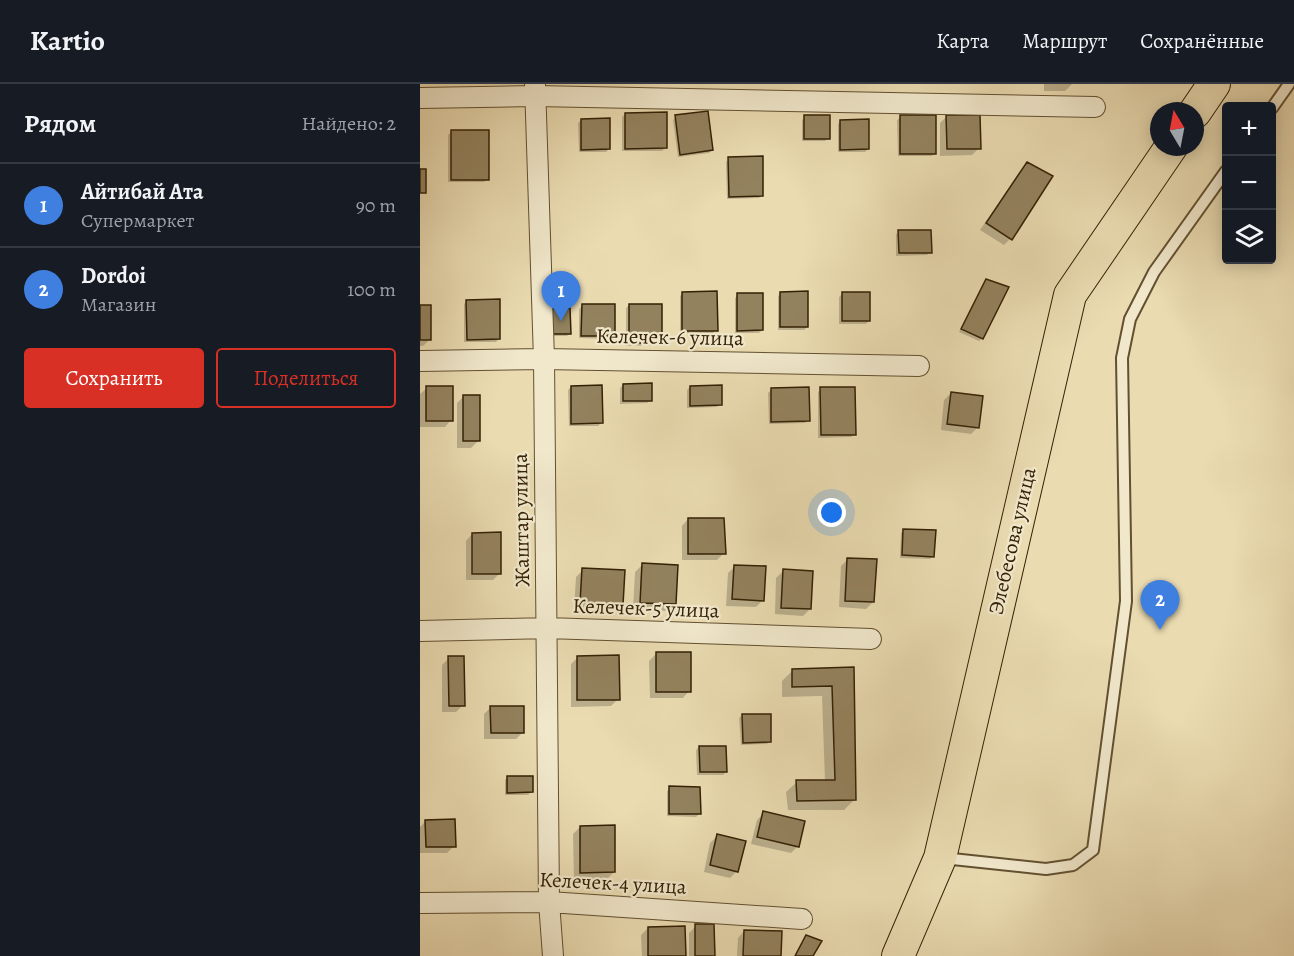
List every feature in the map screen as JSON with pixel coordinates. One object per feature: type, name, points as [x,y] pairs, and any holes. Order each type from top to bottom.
[{"type":"main road","points":[[1202,102],[1214,84]]},
{"type":"main road","name":"Элебесова улица","points":[[898,956],[940,858],[1070,295],[1165,156]]},
{"type":"street","points":[[420,98],[535,90],[1095,107]]},
{"type":"street","name":"Жаштар улица","points":[[535,90],[544,359],[549,902],[553,956]]},
{"type":"street","name":"Келечек-6 улица","points":[[420,361],[544,359],[919,366]]},
{"type":"street","name":"Келечек-5 улица","points":[[420,631],[547,628],[871,639]]},
{"type":"street","name":"Келечек-4 улица","points":[[420,903],[549,902],[802,919]]},
{"type":"lane","points":[[1276,102],[1289,84]]},
{"type":"lane","points":[[940,858],[1046,869],[1073,865],[1093,850],[1126,601],[1122,358],[1130,319],[1154,272],[1222,178]]},
{"type":"building","points":[[708,111],[713,150],[680,155],[675,115]]},
{"type":"building","points":[[667,112],[667,148],[625,149],[625,113]]},
{"type":"building","points":[[804,115],[830,115],[830,139],[804,139]]},
{"type":"building","points":[[900,115],[936,115],[936,154],[900,154]]},
{"type":"building","points":[[946,115],[980,115],[981,149],[947,149]]},
{"type":"building","points":[[610,118],[610,149],[581,150],[581,119]]},
{"type":"building","points":[[869,119],[869,149],[840,150],[840,120]]},
{"type":"building","points":[[451,130],[489,130],[489,180],[451,180]]},
{"type":"building","points":[[763,156],[763,196],[729,197],[728,157]]},
{"type":"building","points":[[1027,162],[1053,176],[1012,240],[986,223]]},
{"type":"building","points":[[420,169],[426,169],[426,193],[420,193]]},
{"type":"building","points":[[898,230],[931,230],[932,253],[899,253]]},
{"type":"building","points":[[986,279],[1009,287],[983,339],[961,329]]},
{"type":"building","points":[[717,291],[718,331],[682,331],[682,292]]},
{"type":"building","points":[[808,291],[808,327],[780,327],[780,292]]},
{"type":"building","points":[[842,292],[870,292],[870,321],[842,321]]},
{"type":"building","points":[[737,293],[763,293],[763,330],[737,331]]},
{"type":"building","points":[[500,299],[500,339],[467,340],[466,300]]},
{"type":"building","points":[[582,304],[615,304],[615,336],[581,336]]},
{"type":"building","points":[[629,304],[662,304],[662,343],[629,343]]},
{"type":"building","points":[[420,305],[431,305],[431,340],[420,340]]},
{"type":"building","points":[[570,308],[571,334],[552,334],[551,309]]},
{"type":"building","points":[[652,383],[652,401],[623,401],[623,384]]},
{"type":"building","points":[[602,385],[603,423],[571,424],[571,386]]},
{"type":"building","points":[[722,385],[722,405],[690,406],[690,386]]},
{"type":"building","points":[[426,386],[453,386],[453,421],[426,421]]},
{"type":"building","points":[[809,387],[810,421],[771,422],[771,388]]},
{"type":"building","points":[[820,387],[855,387],[856,435],[821,435]]},
{"type":"building","points":[[951,392],[983,396],[979,428],[947,424]]},
{"type":"building","points":[[463,395],[480,395],[480,441],[463,441]]},
{"type":"building","points":[[688,518],[724,518],[726,554],[688,554]]},
{"type":"building","points":[[903,529],[936,530],[934,557],[902,555]]},
{"type":"building","points":[[501,532],[501,574],[472,574],[472,533]]},
{"type":"building","points":[[847,558],[877,559],[874,602],[845,601]]},
{"type":"building","points":[[642,563],[678,565],[676,604],[640,603]]},
{"type":"building","points":[[734,565],[766,566],[764,601],[732,599]]},
{"type":"building","points":[[582,568],[625,570],[623,605],[580,603]]},
{"type":"building","points":[[783,569],[813,571],[811,609],[781,608]]},
{"type":"building","points":[[656,652],[691,652],[691,692],[656,692]]},
{"type":"building","points":[[619,655],[620,700],[577,700],[577,656]]},
{"type":"building","points":[[448,656],[464,656],[465,706],[449,706]]},
{"type":"building","points":[[854,667],[856,800],[797,801],[796,780],[835,780],[832,686],[792,687],[792,669]]},
{"type":"building","points":[[490,706],[524,706],[524,733],[491,733]]},
{"type":"building","points":[[742,714],[771,714],[771,742],[743,743]]},
{"type":"building","points":[[699,746],[726,746],[727,772],[700,772]]},
{"type":"building","points":[[507,776],[533,776],[533,792],[507,793]]},
{"type":"building","points":[[669,786],[700,787],[701,814],[669,814]]},
{"type":"building","points":[[763,811],[805,821],[799,847],[757,837]]},
{"type":"building","points":[[455,819],[456,847],[426,847],[425,820]]},
{"type":"building","points":[[615,825],[615,872],[580,873],[580,826]]},
{"type":"building","points":[[717,834],[746,841],[738,872],[710,865]]},
{"type":"building","points":[[695,924],[714,924],[715,956],[695,956]]},
{"type":"building","points":[[685,926],[686,956],[648,956],[648,927]]},
{"type":"building","points":[[744,930],[782,931],[781,956],[743,956]]},
{"type":"building","points":[[806,935],[822,941],[813,956],[795,956]]},
{"type":"place","name":"Айтибай Ата","points":[[561,321]]},
{"type":"place","name":"Dordoi","points":[[1160,630]]}]
